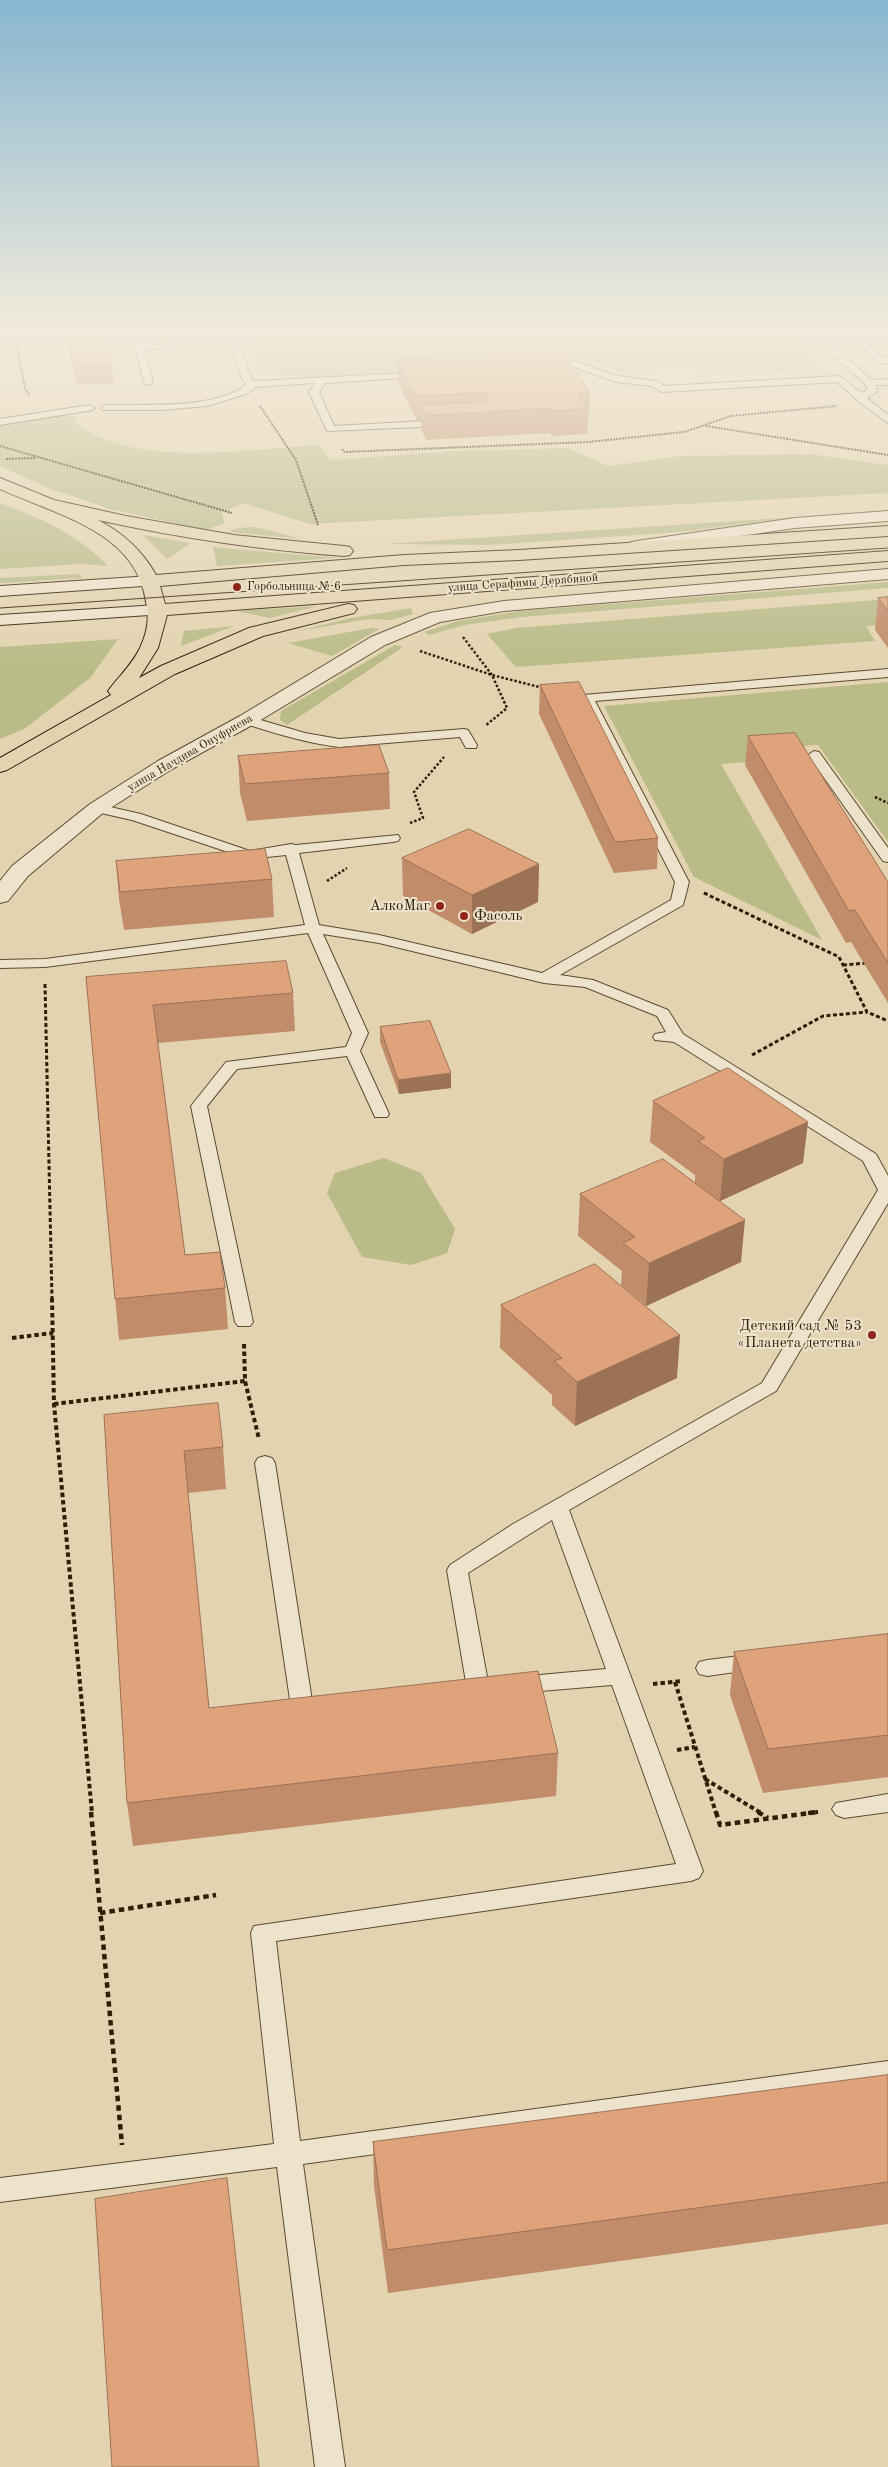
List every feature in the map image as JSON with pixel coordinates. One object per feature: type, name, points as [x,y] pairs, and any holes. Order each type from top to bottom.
[{"type":"main road","points":[[0,482],[24,494]]},
{"type":"main road","points":[[0,488],[54,505],[108,532],[133,553],[151,581],[158,610],[148,650],[132,677],[104,705]]},
{"type":"main road","points":[[54,505],[145,527],[261,545],[356,551],[519,555]]},
{"type":"main road","name":"улица Серафимы Дерябиной","points":[[151,581],[394,561],[621,549],[888,531]]},
{"type":"main road","name":"улица Серафимы Дерябиной","points":[[158,610],[888,556]]},
{"type":"main road","points":[[2,767],[104,705],[168,670],[236,640],[278,625],[350,609],[528,582]]},
{"type":"street","name":"улица Серафимы Дерябиной","points":[[621,549],[794,523],[888,516]]},
{"type":"street","name":"улица Серафимы Дерябиной","points":[[398,632],[436,617],[504,606],[888,574]]},
{"type":"street","points":[[0,591],[151,581]]},
{"type":"street","points":[[0,620],[158,610]]},
{"type":"street","name":"улица Начдива Онуфриева","points":[[0,896],[20,871],[97,808],[165,765],[247,720],[378,641],[398,632]]},
{"type":"lane","points":[[544,978],[678,902],[682,882],[587,698],[888,673]]},
{"type":"lane","points":[[247,720],[280,731],[340,743],[464,733],[471,745]]},
{"type":"lane","points":[[814,755],[888,858]]},
{"type":"lane","points":[[97,808],[136,817],[249,855],[291,848],[393,838]]},
{"type":"lane","points":[[291,848],[312,928],[360,1034],[352,1051],[381,1114]]},
{"type":"lane","points":[[0,964],[45,963],[312,928],[378,939],[544,978],[588,984],[663,1013],[669,1037],[727,1068],[870,1158],[887,1190],[769,1387],[520,1529],[457,1570],[468,1690],[623,1682]]},
{"type":"lane","points":[[244,1322],[199,1106],[232,1065],[352,1051]]},
{"type":"lane","points":[[265,1463],[304,1720],[323,1716]]},
{"type":"lane","points":[[330,2467],[288,2154],[263,1933],[691,1871],[558,1508]]},
{"type":"lane","points":[[707,1668],[774,1660]]},
{"type":"lane","points":[[844,1809],[888,1803]]},
{"type":"lane","points":[[0,2190],[288,2154],[888,2072]]},
{"type":"path","points":[[284,441],[296,460],[318,526]]},
{"type":"path","points":[[337,441],[344,452],[596,441]]},
{"type":"path","points":[[800,441],[888,455]]},
{"type":"path","points":[[0,446],[233,514]]},
{"type":"path","points":[[0,460],[38,458]]},
{"type":"path","points":[[393,838],[399,827],[424,818],[414,792],[464,733],[482,728],[507,708],[492,675],[462,634]]},
{"type":"path","points":[[415,649],[492,675],[587,698]]},
{"type":"path","points":[[303,896],[352,864]]},
{"type":"path","points":[[682,882],[838,957],[867,1012]]},
{"type":"path","points":[[843,965],[870,963]]},
{"type":"path","points":[[45,991],[54,1404],[124,2175]]},
{"type":"path","points":[[727,1068],[823,1016],[867,1012],[888,1022]]},
{"type":"path","points":[[244,1322],[245,1381],[265,1463]]},
{"type":"path","points":[[12,1338],[53,1333]]},
{"type":"path","points":[[54,1404],[245,1381]]},
{"type":"path","points":[[623,1682],[675,1682],[710,1677],[707,1668]]},
{"type":"path","points":[[675,1682],[720,1825],[844,1809]]},
{"type":"path","points":[[705,1779],[768,1818]]},
{"type":"path","points":[[100,1913],[216,1895]]},
{"type":"green space","points":[[0,441],[113,441],[128,446],[159,451],[192,453],[319,445],[330,460],[455,451],[568,448],[608,466],[681,456],[811,454],[888,465],[888,493],[310,524],[243,503],[222,513],[225,523],[206,530],[110,509],[48,488],[0,466]]},
{"type":"green space","points":[[0,503],[58,528],[84,545],[108,566],[81,564],[0,569]]},
{"type":"green space","points":[[797,517],[680,532],[490,545],[384,544]]},
{"type":"green space","points":[[255,527],[303,539],[228,532],[238,528]]},
{"type":"green space","points":[[143,535],[191,543],[167,559]]},
{"type":"green space","points":[[213,547],[338,558],[217,566]]},
{"type":"green space","points":[[79,574],[82,578],[0,583],[0,578]]},
{"type":"green space","points":[[888,582],[888,588],[522,617],[465,625],[429,635],[424,632],[458,621],[520,611]]},
{"type":"green space","points":[[888,599],[888,624],[866,626],[875,641],[516,667],[487,634],[516,628]]},
{"type":"green space","points":[[318,606],[270,618],[237,611]]},
{"type":"green space","points":[[411,608],[413,614],[391,620],[369,619],[298,631],[351,618]]},
{"type":"green space","points":[[234,626],[181,646],[184,631]]},
{"type":"green space","points":[[371,628],[379,629],[332,656],[288,643]]},
{"type":"green space","points":[[118,639],[90,678],[24,729],[0,739],[0,647]]},
{"type":"green space","points":[[395,645],[403,647],[287,725],[280,720],[281,711]]},
{"type":"green space","points":[[888,682],[888,842],[818,745],[779,747],[786,759],[721,764],[822,940],[694,877],[604,706]]},
{"type":"green space","points":[[384,1158],[421,1173],[455,1229],[447,1253],[411,1265],[362,1257],[327,1193],[335,1173]]},
{"type":"building","points":[[888,597],[888,611],[878,598]]},
{"type":"building","points":[[579,682],[658,838],[615,842],[540,685]]},
{"type":"building","points":[[795,733],[888,882],[888,963],[855,910],[849,911],[748,736]]},
{"type":"building","points":[[379,745],[389,773],[245,784],[238,756]]},
{"type":"building","points":[[469,829],[539,864],[472,895],[402,858]]},
{"type":"building","points":[[265,849],[272,879],[120,892],[116,861]]},
{"type":"building","points":[[286,961],[293,993],[153,1005],[185,1255],[220,1252],[225,1288],[115,1299],[86,977]]},
{"type":"building","points":[[430,1021],[451,1073],[398,1080],[380,1027]]},
{"type":"building","points":[[728,1068],[808,1122],[724,1159],[698,1141],[705,1138],[653,1101]]},
{"type":"building","points":[[663,1159],[745,1220],[649,1263],[623,1243],[635,1237],[580,1194]]},
{"type":"building","points":[[595,1264],[680,1335],[577,1382],[554,1361],[562,1358],[501,1305]]},
{"type":"building","points":[[218,1403],[223,1447],[184,1451],[209,1708],[538,1671],[558,1753],[127,1803],[104,1415]]},
{"type":"building","points":[[888,1634],[888,1735],[768,1749],[734,1652]]},
{"type":"building","points":[[888,2075],[888,2182],[387,2250],[373,2142]]},
{"type":"building","points":[[227,2178],[259,2467],[112,2467],[95,2199]]},
{"type":"tram line","points":[[0,608],[888,548]]},
{"type":"place","name":"Горбольница № 6","points":[[237,587]]},
{"type":"place","name":"АлкоМаг","points":[[440,906]]},
{"type":"place","name":"Фасоль","points":[[464,916]]},
{"type":"place","name":"Детский сад № 53 «Планета детства»","points":[[872,1335]]}]
